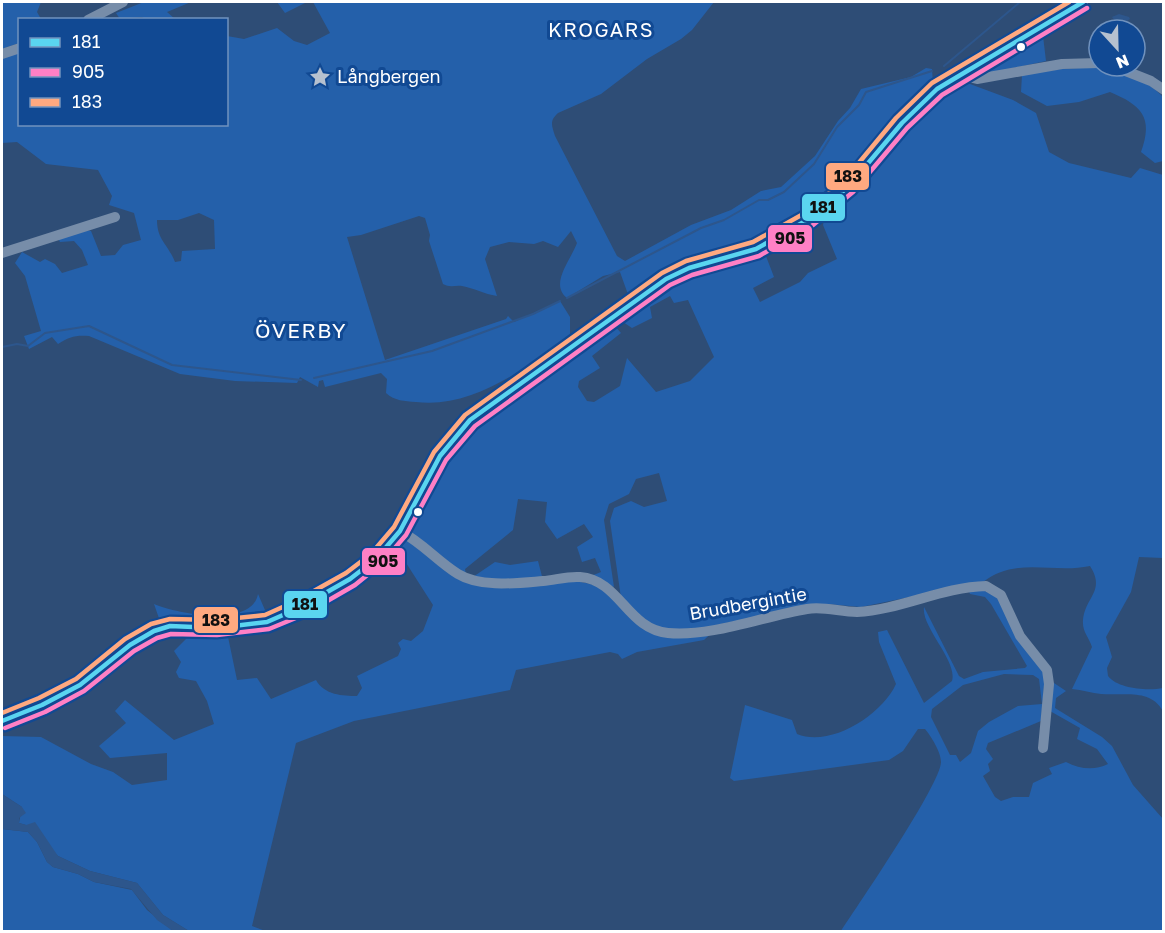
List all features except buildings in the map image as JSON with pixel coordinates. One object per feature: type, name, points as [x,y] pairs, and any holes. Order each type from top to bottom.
[{"type":"street","points":[[92,18],[123,2]]},
{"type":"street","points":[[2,721],[42,705],[80,685],[130,645],[154,631],[171,626],[216,628],[254,625],[299,608],[365,568],[386,549],[400,531],[445,447],[475,416],[536,375],[666,279],[688,268],[756,249],[809,219],[848,187],[902,123],[928,97],[965,72],[1083,2]]},
{"type":"street","points":[[2,54],[18,49]]},
{"type":"street","points":[[965,72],[969,77],[977,79],[1062,64],[1087,63]]},
{"type":"street","points":[[1144,78],[1164,90]]},
{"type":"street","points":[[2,253],[115,216]]},
{"type":"street","name":"Brudbergintie","points":[[400,531],[422,543],[459,574],[484,582],[543,581],[579,577],[608,586],[633,617],[650,628],[667,633],[721,628],[809,608],[856,612],[986,586],[1000,595],[1020,636],[1047,670],[1049,684],[1043,748]]},
{"type":"shaded area","points":[[2,2],[41,2],[37,12],[40,18],[18,18],[18,43],[2,49]]},
{"type":"shaded area","points":[[144,2],[191,2],[167,12],[174,18],[119,18],[116,13]]},
{"type":"shaded area","points":[[277,2],[307,2],[285,13]]},
{"type":"shaded area","points":[[313,2],[714,2],[692,30],[681,39],[647,59],[601,94],[558,113],[552,121],[555,136],[617,256],[625,261],[691,225],[731,210],[761,191],[781,187],[815,156],[861,89],[911,77],[926,68],[932,69],[933,84],[890,126],[839,187],[813,209],[758,244],[681,265],[655,279],[630,300],[620,272],[603,276],[567,298],[560,286],[563,272],[577,243],[571,231],[558,247],[543,241],[534,244],[509,242],[490,247],[485,259],[497,296],[466,287],[443,284],[429,241],[430,235],[425,218],[419,216],[361,235],[347,237],[385,360],[506,319],[508,316],[514,322],[560,301],[570,317],[570,336],[498,383],[458,399],[412,402],[396,399],[386,393],[387,379],[381,373],[325,387],[323,380],[319,381],[318,387],[300,377],[297,383],[235,381],[180,374],[89,336],[72,337],[58,344],[52,337],[29,349],[24,336],[41,331],[25,276],[15,263],[22,252],[40,262],[45,259],[55,264],[62,273],[88,265],[82,250],[74,241],[60,242],[58,238],[84,230],[91,231],[101,256],[115,255],[123,245],[141,240],[134,213],[109,205],[112,196],[98,170],[46,164],[17,142],[2,143],[2,59],[18,52],[18,126],[228,126],[228,36],[244,39],[277,28],[294,41],[307,45],[330,33]],"holes":[[[199,213],[214,220],[215,249],[182,251],[181,261],[175,262],[161,237],[157,220],[178,220]]]},
{"type":"shaded area","points":[[1119,14],[1130,18],[1113,18]]},
{"type":"shaded area","points":[[1051,27],[1054,29],[1043,36],[1046,61],[981,75],[976,72],[977,69],[1008,55]]},
{"type":"shaded area","points":[[1087,68],[1087,78],[1135,78],[1156,90],[1163,97],[1163,161],[1155,163],[1141,152],[1145,140],[1145,121],[1137,107],[1121,97],[1110,92],[1079,102],[1047,106],[1021,92],[1022,75]]},
{"type":"shaded area","points":[[962,81],[1013,100],[1036,113],[1049,152],[1069,163],[1131,178],[1140,168],[1163,175],[1163,558],[1139,557],[1131,592],[1106,637],[1112,657],[1107,668],[1108,676],[1119,684],[1134,688],[1163,688],[1163,711],[1158,704],[1144,696],[1101,694],[1072,689],[1092,647],[1083,624],[1096,582],[1090,566],[1022,568],[996,574],[983,582],[861,607],[827,604],[721,624],[704,640],[637,652],[622,659],[618,654],[610,652],[516,670],[510,690],[354,721],[296,743],[252,926],[268,932],[189,931],[163,915],[137,883],[90,871],[58,856],[26,825],[19,823],[22,807],[2,794],[2,736],[41,737],[91,764],[113,772],[132,785],[167,780],[167,753],[110,758],[99,746],[126,723],[115,711],[125,700],[174,740],[214,724],[207,701],[196,681],[179,678],[176,672],[181,662],[174,651],[195,630],[227,632],[237,680],[257,678],[271,699],[316,680],[329,692],[357,696],[362,688],[357,676],[398,656],[401,649],[398,643],[403,639],[411,641],[423,631],[433,605],[401,555],[391,552],[413,529],[424,511],[425,500],[445,457],[460,437],[488,413],[521,393],[614,325],[621,333],[592,356],[600,368],[579,381],[578,387],[587,401],[594,402],[620,386],[627,358],[656,392],[690,381],[714,357],[688,300],[674,303],[670,296],[650,307],[652,318],[632,328],[623,322],[626,314],[653,293],[684,278],[764,251],[774,277],[753,288],[760,302],[800,282],[808,273],[837,259],[823,225],[826,213],[855,189],[926,106]],"holes":[[[659,473],[667,501],[644,507],[631,501],[614,508],[610,521],[621,598],[584,582],[544,584],[538,561],[510,565],[495,562],[467,581],[465,569],[513,530],[518,499],[547,502],[545,522],[557,539],[584,524],[593,537],[577,547],[582,562],[595,558],[601,572],[591,576],[614,587],[604,520],[609,504],[629,494],[636,479]]]},
{"type":"shaded area","points":[[981,589],[998,598],[1045,674],[1041,721],[988,743],[986,749],[993,759],[988,764],[990,771],[983,776],[995,797],[1001,801],[1013,797],[1029,797],[1033,783],[1052,774],[1049,768],[1066,762],[1087,768],[1098,768],[1108,764],[1097,749],[1077,739],[1080,728],[1050,711],[1051,681],[1066,691],[1056,698],[1055,708],[1102,737],[1112,746],[1133,785],[1163,819],[1163,931],[841,931],[914,818],[937,775],[941,758],[925,729],[918,729],[903,751],[889,760],[734,781],[730,778],[745,705],[792,720],[797,734],[810,737],[839,733],[854,726],[879,707],[896,684],[879,642],[878,632],[887,630],[924,703],[952,681],[950,664],[928,624],[924,607],[959,676],[964,679],[983,672],[1025,668],[1027,666],[991,604],[985,597],[970,594],[969,591]],"holes":[[[1004,674],[1033,675],[1039,679],[1042,704],[1018,706],[989,722],[978,731],[971,753],[960,762],[956,755],[950,755],[931,717],[932,709],[963,685]]]},
{"type":"shaded area","points":[[258,594],[268,617],[210,623],[177,621],[161,624],[154,604],[195,614],[229,615],[253,605]]},
{"type":"shaded area","points":[[2,794],[22,807],[26,813],[19,818],[19,823],[26,825],[35,822],[58,856],[90,871],[137,883],[163,915],[189,931],[173,931],[157,920],[131,889],[94,882],[78,874],[53,867],[47,862],[37,842],[28,832],[2,829]]},
{"type":"shaded area","points":[[2,829],[28,832],[37,842],[47,862],[53,867],[78,874],[94,882],[132,890],[147,910],[173,931],[2,931]]},
{"type":"waterway","points":[[944,66],[1020,2]]},
{"type":"waterway","points":[[567,298],[701,228],[724,220],[759,200],[768,200],[784,192],[814,164],[837,127],[859,105],[866,92],[932,71]]},
{"type":"waterway","points":[[314,378],[432,351],[533,314],[560,301]]},
{"type":"waterway","points":[[2,347],[17,344],[28,346],[45,333],[89,326],[172,365],[301,380]]},
{"type":"transit line","name":"183","points":[[2,713],[39,698],[76,679],[125,639],[151,624],[170,619],[217,620],[265,615],[296,601],[346,573],[371,554],[394,527],[434,452],[465,415],[662,273],[686,261],[753,242],[805,213],[843,182],[896,118],[932,83],[1069,2]]},
{"type":"transit line","name":"181","points":[[2,721],[42,705],[80,685],[130,645],[154,631],[170,626],[217,628],[267,622],[299,608],[350,579],[376,559],[400,531],[440,456],[470,420],[666,279],[689,268],[756,249],[809,219],[848,187],[902,123],[937,89],[1083,2]]},
{"type":"transit line","name":"905","points":[[5,728],[45,712],[84,691],[134,651],[157,638],[171,634],[217,635],[269,629],[303,615],[355,585],[381,564],[406,535],[446,460],[475,426],[670,285],[692,275],[759,256],[813,225],[853,192],[907,128],[942,95],[1087,8]]},
{"type":"place","name":"Långbergen","points":[[320,77]]},
{"type":"district","name":"KROGARS","points":[[601,30]]},
{"type":"district","name":"ÖVERBY","points":[[301,331]]}]
